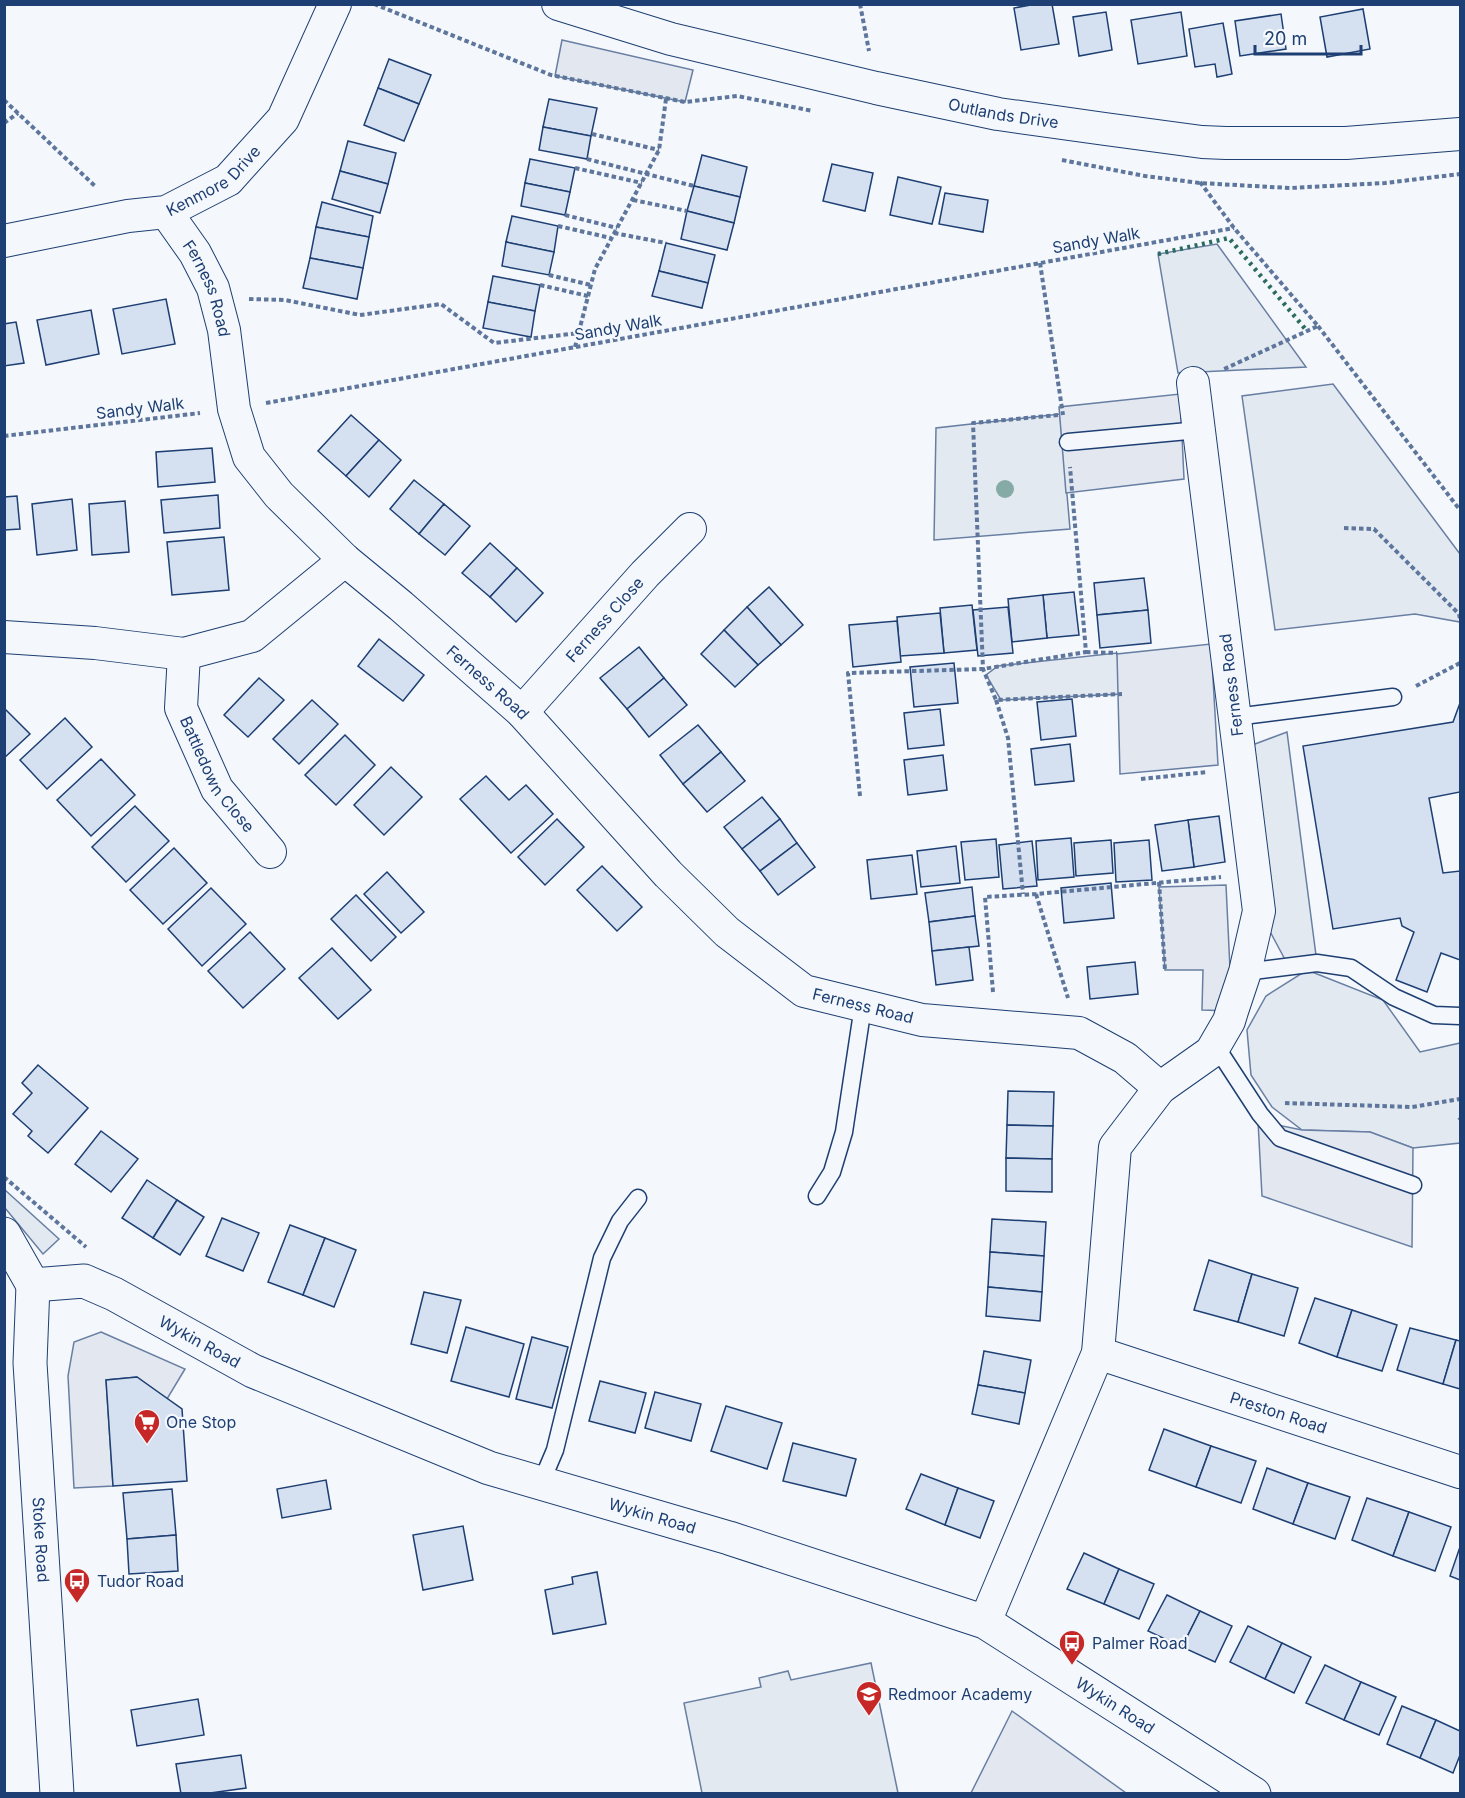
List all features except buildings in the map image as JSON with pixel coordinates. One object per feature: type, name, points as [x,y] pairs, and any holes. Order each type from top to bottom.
[{"type":"street","name":"Kenmore Drive","points":[[4,241],[128,216],[166,212],[228,180],[283,119],[335,4]]},
{"type":"street","name":"Outlands Drive","points":[[558,4],[671,39],[876,88],[998,114],[1202,142],[1346,143],[1461,134]]},
{"type":"street","name":"Ferness Road","points":[[166,212],[195,253],[213,288],[224,330],[234,409],[249,457],[279,495],[345,560],[522,712],[668,874],[727,932],[804,992],[922,1020],[1079,1033],[1125,1058],[1160,1088],[1211,1052],[1215,1045],[1228,1021],[1245,972],[1259,911],[1193,383]]},
{"type":"street","name":"Ferness Close","points":[[522,712],[645,574],[690,529]]},
{"type":"street","points":[[4,637],[95,643],[184,654],[252,636],[345,560]]},
{"type":"street","name":"Battledown Close","points":[[184,654],[181,708],[217,789],[270,852]]},
{"type":"street","points":[[985,1622],[1098,1353],[1115,1147],[1160,1088]]},
{"type":"street","points":[[4,1234],[33,1285]]},
{"type":"street","name":"Wykin Road","points":[[33,1285],[84,1281],[114,1294],[253,1371],[489,1468],[729,1539],[985,1622],[1254,1794]]},
{"type":"street","name":"Stoke Road","points":[[33,1285],[30,1363],[57,1794]]},
{"type":"street","name":"Preston Road","points":[[1098,1353],[1461,1472]]},
{"type":"lane","points":[[1068,442],[1199,430]]},
{"type":"lane","points":[[1235,717],[1393,697]]},
{"type":"lane","points":[[1245,972],[1317,963],[1351,968],[1394,997],[1434,1015],[1461,1016]]},
{"type":"lane","points":[[817,1196],[832,1172],[844,1132],[863,1006]]},
{"type":"lane","points":[[1215,1045],[1260,1114],[1280,1138],[1413,1185]]},
{"type":"lane","points":[[541,1483],[555,1450],[602,1258],[620,1221],[638,1198]]},
{"type":"path","points":[[860,4],[876,88]]},
{"type":"path","points":[[574,347],[595,269],[659,150],[666,99]]},
{"type":"path","points":[[4,100],[128,216]]},
{"type":"path","points":[[4,123],[18,113]]},
{"type":"path","points":[[592,134],[659,150]]},
{"type":"path","points":[[1202,142],[1200,183],[1234,228],[1318,326],[1461,510]]},
{"type":"path","points":[[587,159],[694,186]]},
{"type":"path","points":[[575,168],[642,183]]},
{"type":"path","points":[[633,200],[687,211]]},
{"type":"path","points":[[565,215],[666,243]]},
{"type":"path","points":[[558,226],[611,238]]},
{"type":"path","name":"Sandy Walk","points":[[4,436],[234,409],[1234,228]]},
{"type":"path","points":[[1040,263],[1068,442],[1086,652]]},
{"type":"path","points":[[549,275],[591,285]]},
{"type":"path","points":[[540,285],[588,296]]},
{"type":"path","points":[[216,298],[285,300],[360,315],[441,304],[494,343],[579,333]]},
{"type":"path","points":[[1193,383],[1318,326]]},
{"type":"path","points":[[1023,894],[1008,738],[983,669],[973,423],[1063,415]]},
{"type":"path","points":[[1344,528],[1374,529],[1459,614],[1461,619]]},
{"type":"path","points":[[860,796],[848,673],[983,669],[1086,652],[1117,654]]},
{"type":"path","points":[[1393,697],[1461,663]]},
{"type":"path","points":[[996,700],[1122,694]]},
{"type":"path","points":[[1141,779],[1241,768]]},
{"type":"path","points":[[997,1026],[985,897],[1254,874]]},
{"type":"path","points":[[1159,882],[1165,970]]},
{"type":"path","points":[[1036,894],[1079,1033]]},
{"type":"path","points":[[1281,1103],[1412,1107],[1461,1099]]},
{"type":"path","points":[[4,1177],[89,1250]]},
{"type":"shaded area","points":[[562,40],[693,70],[685,102],[555,76]]},
{"type":"shaded area","points":[[1217,244],[1306,367],[1178,373],[1158,254]]},
{"type":"shaded area","points":[[1333,384],[1460,554],[1460,622],[1415,614],[1275,630],[1242,396]]},
{"type":"shaded area","points":[[1180,394],[1184,479],[1066,493],[1059,407]]},
{"type":"shaded area","points":[[1060,414],[1070,529],[934,540],[936,428]]},
{"type":"shaded area","points":[[1211,644],[1218,765],[1120,774],[1117,654]]},
{"type":"shaded area","points":[[1117,653],[1122,694],[1001,700],[986,675],[998,666]]},
{"type":"shaded area","points":[[1287,732],[1317,963],[1289,967],[1259,911],[1239,750]]},
{"type":"shaded area","points":[[1226,885],[1232,1011],[1202,1010],[1203,970],[1165,970],[1159,887]]},
{"type":"shaded area","points":[[1307,970],[1383,1000],[1420,1052],[1460,1043],[1460,1118],[1458,1119],[1460,1119],[1460,1143],[1413,1148],[1370,1132],[1302,1130],[1272,1107],[1251,1075],[1247,1030],[1266,996]]},
{"type":"shaded area","points":[[1258,1121],[1302,1130],[1370,1132],[1413,1148],[1412,1247],[1262,1196]]},
{"type":"shaded area","points":[[5,1190],[59,1239],[43,1254],[5,1208]]},
{"type":"shaded area","points":[[101,1332],[185,1369],[167,1399],[137,1377],[106,1380],[113,1486],[74,1488],[68,1376],[74,1342]]},
{"type":"shaded area","points":[[871,1663],[898,1793],[702,1793],[684,1703],[761,1687],[759,1678],[788,1671],[791,1680]]},
{"type":"shaded area","points":[[1012,1711],[1126,1793],[971,1793]]},
{"type":"hedge","points":[[1158,254],[1229,238],[1307,331]]},
{"type":"place","name":"One Stop","points":[[147,1445]]},
{"type":"place","name":"Tudor Road","points":[[77,1604]]},
{"type":"place","name":"Palmer Road","points":[[1072,1666]]},
{"type":"place","name":"Redmoor Academy","points":[[869,1717]]}]
